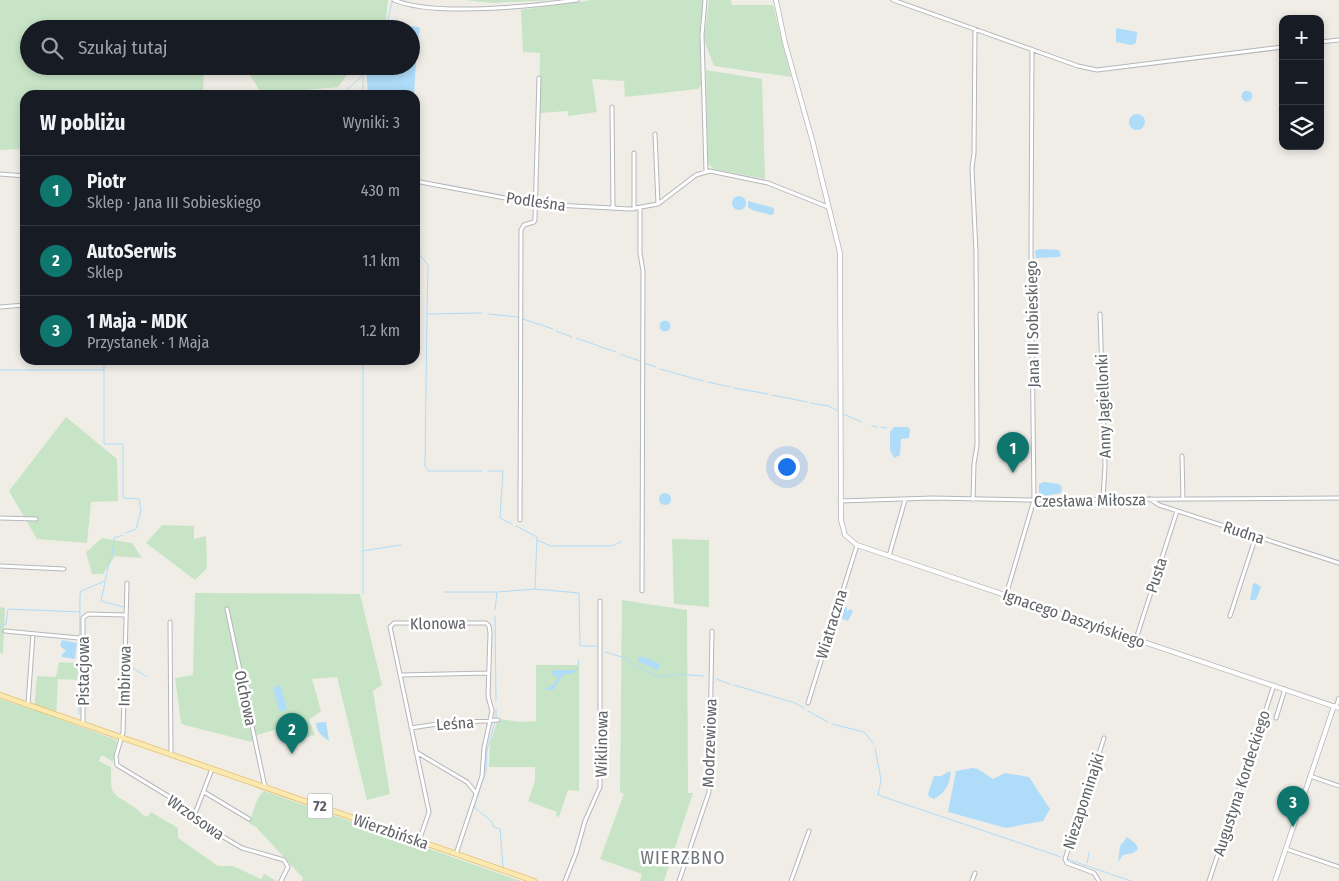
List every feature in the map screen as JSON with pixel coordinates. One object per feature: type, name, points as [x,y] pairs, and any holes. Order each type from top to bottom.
[{"type":"main road","name":"72","points":[[0,695],[83,724]]},
{"type":"main road","name":"Wierzbińska","points":[[83,724],[534,881]]},
{"type":"street","points":[[394,0],[435,8],[534,6],[578,0]]},
{"type":"street","points":[[705,0],[702,35],[706,171],[768,183],[828,207]]},
{"type":"street","name":"Ignacego Daszyńskiego","points":[[776,0],[786,50],[812,136],[841,260],[840,501],[842,529],[847,538],[858,545],[889,556],[1336,707]]},
{"type":"street","points":[[893,0],[1078,66],[1105,70],[1279,48]]},
{"type":"street","points":[[973,500],[974,464],[977,445],[976,252],[972,168],[975,99],[974,29]]},
{"type":"street","points":[[1324,42],[1339,40]]},
{"type":"street","name":"Jana III Sobieskiego","points":[[1006,595],[1034,500],[1031,249],[1032,49]]},
{"type":"street","points":[[520,520],[521,230],[524,225],[534,222],[537,204],[538,78]]},
{"type":"street","points":[[612,107],[613,209]]},
{"type":"street","points":[[655,134],[658,204]]},
{"type":"street","points":[[634,154],[634,209]]},
{"type":"street","name":"Podleśna","points":[[420,183],[537,204],[634,209],[658,204],[696,175],[706,171]]},
{"type":"street","points":[[0,174],[20,176]]},
{"type":"street","points":[[640,208],[640,253],[643,271],[642,590]]},
{"type":"street","points":[[0,307],[20,305]]},
{"type":"street","name":"Anny Jagiellonki","points":[[1100,314],[1105,466],[1103,498]]},
{"type":"street","points":[[1182,456],[1183,499]]},
{"type":"street","name":"Czesława Miłosza","points":[[840,501],[933,498],[973,500],[1339,498]]},
{"type":"street","name":"Rudna","points":[[1150,499],[1177,511],[1339,563]]},
{"type":"street","points":[[889,556],[905,500]]},
{"type":"street","name":"Pusta","points":[[1136,639],[1177,511]]},
{"type":"street","points":[[0,518],[36,519]]},
{"type":"street","points":[[1230,616],[1256,536]]},
{"type":"street","name":"Wiatraczna","points":[[808,703],[858,545]]},
{"type":"street","points":[[0,566],[64,569]]},
{"type":"street","name":"Imbirowa","points":[[122,737],[127,583]]},
{"type":"street","name":"Wiklinowa","points":[[564,881],[576,853],[584,821],[600,787],[600,601]]},
{"type":"street","name":"Olchowa","points":[[227,609],[265,787]]},
{"type":"street","name":"Pistacjowa","points":[[83,724],[84,618],[88,614],[125,614]]},
{"type":"street","points":[[170,622],[171,754]]},
{"type":"street","name":"Klonowa","points":[[419,841],[429,812],[390,629],[394,623],[486,623],[489,626],[490,633],[488,696],[492,711],[484,748],[482,776],[456,854]]},
{"type":"street","points":[[5,631],[79,638]]},
{"type":"street","name":"Modrzewiowa","points":[[679,881],[709,792],[712,631]]},
{"type":"street","points":[[28,704],[33,634]]},
{"type":"street","points":[[401,675],[488,673]]},
{"type":"street","name":"Augustyna Kordeckiego","points":[[1209,881],[1274,685]]},
{"type":"street","points":[[1276,718],[1285,689]]},
{"type":"street","points":[[1275,881],[1310,776],[1339,698]]},
{"type":"street","name":"Leśna","points":[[412,728],[437,724],[498,720]]},
{"type":"street","name":"Wrzosowa","points":[[122,737],[116,756],[117,765],[168,796],[193,819],[242,848],[284,860],[288,867],[281,881]]},
{"type":"street","name":"Niezapominajki","points":[[1099,881],[1094,873],[1067,863],[1066,856],[1104,738]]},
{"type":"street","points":[[416,752],[467,782],[476,792]]},
{"type":"street","points":[[193,819],[212,769]]},
{"type":"street","points":[[1310,776],[1338,786]]},
{"type":"street","points":[[204,792],[249,819]]},
{"type":"street","points":[[792,881],[809,831]]},
{"type":"street","points":[[1286,849],[1339,866]]},
{"type":"street","points":[[972,881],[975,873]]},
{"type":"green space","points":[[0,0],[388,0],[386,20],[20,20],[20,75],[204,75],[203,90],[20,90],[20,149],[0,150]]},
{"type":"green space","points":[[465,0],[553,0],[492,3]]},
{"type":"green space","points":[[592,0],[703,0],[700,29],[701,85],[698,89],[625,97],[624,81],[592,79],[597,112],[568,116],[568,111],[539,113],[540,53],[523,52],[521,10]]},
{"type":"green space","points":[[709,0],[731,0],[732,5],[773,5],[791,77],[714,66],[704,40]]},
{"type":"green space","points":[[706,70],[762,79],[765,179],[714,169],[708,164]]},
{"type":"green space","points":[[250,75],[347,75],[338,87],[305,90],[259,90]]},
{"type":"green space","points":[[66,417],[117,459],[118,501],[91,502],[87,543],[37,539],[9,491]]},
{"type":"green space","points":[[162,525],[194,526],[194,539],[206,536],[207,568],[195,580],[146,543]]},
{"type":"green space","points":[[102,538],[132,543],[142,558],[115,556],[103,574],[92,574],[86,552]]},
{"type":"green space","points":[[672,539],[709,540],[709,607],[674,604]]},
{"type":"green space","points":[[195,593],[360,594],[382,685],[373,691],[390,794],[367,800],[337,677],[312,679],[321,711],[309,720],[315,735],[307,737],[281,728],[257,735],[251,742],[181,724],[175,678],[193,675]]},
{"type":"green space","points":[[622,600],[687,610],[688,793],[693,793],[664,881],[640,881],[642,874],[600,859],[624,794],[620,792]]},
{"type":"green space","points":[[0,607],[5,608],[3,654],[0,653]]},
{"type":"green space","points":[[59,662],[78,663],[78,680],[58,679],[56,718],[117,740],[113,762],[104,756],[101,756],[99,761],[111,767],[111,784],[116,795],[145,816],[147,817],[151,812],[178,828],[178,838],[218,866],[233,866],[261,879],[264,874],[277,881],[0,881],[0,699],[34,710],[37,676],[56,677]]},
{"type":"green space","points":[[536,665],[579,665],[579,791],[568,790],[559,817],[556,816],[557,812],[528,801],[535,781],[535,767],[489,767],[490,743],[498,719],[521,722],[536,721]]},
{"type":"green space","points":[[264,791],[521,881],[302,881],[303,878],[256,827],[249,823],[257,802]]},
{"type":"water","points":[[1116,28],[1137,32],[1136,43],[1131,45],[1116,42]]},
{"type":"water","points":[[367,75],[415,75],[414,90],[368,90]]},
{"type":"water","points":[[1247,90],[1253,96],[1247,102],[1241,96]]},
{"type":"water","points":[[1134,114],[1140,114],[1145,119],[1143,128],[1134,130],[1129,125],[1129,119]]},
{"type":"water","points":[[739,196],[744,198],[746,203],[744,208],[739,210],[734,208],[732,203],[734,198]]},
{"type":"water","points":[[748,201],[774,208],[774,214],[770,215],[753,210],[748,207]]},
{"type":"water","points":[[1039,249],[1059,250],[1061,255],[1059,257],[1036,258],[1035,251]]},
{"type":"water","points":[[665,320],[671,326],[665,332],[659,326]]},
{"type":"water","points":[[894,427],[907,427],[910,429],[909,438],[901,439],[900,455],[894,458],[890,450],[890,432]]},
{"type":"water","points":[[1044,482],[1059,484],[1062,487],[1061,493],[1045,496],[1039,494],[1039,484]]},
{"type":"water","points":[[663,493],[667,493],[671,499],[667,505],[663,505],[659,501],[659,497]]},
{"type":"water","points":[[1256,583],[1261,587],[1256,600],[1250,600],[1253,584]]},
{"type":"water","points":[[844,606],[847,607],[847,612],[850,609],[853,611],[848,621],[839,617]]},
{"type":"water","points":[[62,640],[77,643],[75,659],[62,657],[62,654],[66,651],[60,646]]},
{"type":"water","points":[[643,657],[658,663],[660,665],[658,670],[639,662],[637,658]]},
{"type":"water","points":[[553,670],[577,670],[574,673],[563,675],[553,690],[546,690],[557,680],[557,676],[552,675]]},
{"type":"water","points":[[280,685],[287,709],[280,712],[273,688]]},
{"type":"water","points":[[326,722],[329,741],[320,734],[316,723]]},
{"type":"water","points":[[978,769],[993,779],[1005,773],[1029,777],[1050,809],[1043,821],[1006,828],[948,812],[956,771]]},
{"type":"water","points":[[951,772],[944,791],[934,799],[929,797],[928,794],[934,776],[941,776]]},
{"type":"water","points":[[1127,837],[1136,844],[1138,849],[1133,853],[1123,855],[1118,862],[1120,846]]},
{"type":"waterway","points":[[388,20],[392,2]]},
{"type":"waterway","points":[[363,75],[363,90]]},
{"type":"waterway","points":[[346,90],[363,75]]},
{"type":"waterway","points":[[420,255],[428,265],[427,314],[482,313]]},
{"type":"waterway","points":[[427,314],[425,466],[428,471],[482,471]]},
{"type":"waterway","points":[[489,314],[518,317]]},
{"type":"waterway","points":[[523,319],[553,329]]},
{"type":"waterway","points":[[556,331],[572,337]]},
{"type":"waterway","points":[[576,338],[616,352]]},
{"type":"waterway","points":[[620,354],[640,361]]},
{"type":"waterway","points":[[644,363],[656,367]]},
{"type":"waterway","points":[[104,365],[104,444],[123,444],[123,498],[139,499],[141,511],[136,529],[126,533]]},
{"type":"waterway","points":[[363,365],[363,594]]},
{"type":"waterway","points":[[660,369],[703,381]]},
{"type":"waterway","points":[[0,370],[104,370]]},
{"type":"waterway","points":[[708,382],[730,387]]},
{"type":"waterway","points":[[734,388],[768,394]]},
{"type":"waterway","points":[[772,395],[807,402]]},
{"type":"waterway","points":[[810,403],[829,406],[838,411]]},
{"type":"waterway","points":[[843,414],[862,422]]},
{"type":"waterway","points":[[872,426],[877,427]]},
{"type":"waterway","points":[[881,427],[887,428]]},
{"type":"waterway","points":[[488,471],[503,471],[500,518],[512,524]]},
{"type":"waterway","points":[[495,610],[497,592],[535,589],[537,537],[516,526]]},
{"type":"waterway","points":[[112,556],[114,538],[123,535]]},
{"type":"waterway","points":[[537,540],[551,546],[611,546],[621,542]]},
{"type":"waterway","points":[[362,551],[401,545]]},
{"type":"waterway","points":[[79,714],[80,594],[81,591],[105,581],[110,560]]},
{"type":"waterway","points":[[105,582],[101,601],[123,607]]},
{"type":"waterway","points":[[535,589],[579,593],[580,646],[597,646]]},
{"type":"waterway","points":[[444,592],[496,592]]},
{"type":"waterway","points":[[0,626],[6,624],[8,609],[80,612]]},
{"type":"waterway","points":[[495,616],[496,701]]},
{"type":"waterway","points":[[605,652],[625,658],[632,663]]},
{"type":"waterway","points":[[577,670],[579,660]]},
{"type":"waterway","points":[[127,664],[147,677]]},
{"type":"waterway","points":[[635,665],[657,677],[673,675]]},
{"type":"waterway","points":[[677,674],[703,676]]},
{"type":"waterway","points":[[716,679],[730,684]]},
{"type":"waterway","points":[[734,685],[795,703],[804,708]]},
{"type":"waterway","points":[[496,709],[496,718]]},
{"type":"waterway","points":[[808,711],[828,722]]},
{"type":"waterway","points":[[495,722],[487,750],[486,771],[474,807],[491,821],[494,827],[500,829],[503,867]]},
{"type":"waterway","points":[[832,724],[864,732],[873,743]]},
{"type":"waterway","points":[[875,748],[881,780],[878,795],[1061,857]]},
{"type":"waterway","points":[[1087,863],[1089,853]]},
{"type":"waterway","points":[[1067,859],[1131,881]]},
{"type":"place","name":"Piotr","points":[[1013,473]]},
{"type":"place","name":"AutoSerwis","points":[[292,754]]},
{"type":"place","name":"1 Maja - MDK","points":[[1293,827]]},
{"type":"district","name":"WIERZBNO","points":[[683,858]]}]
